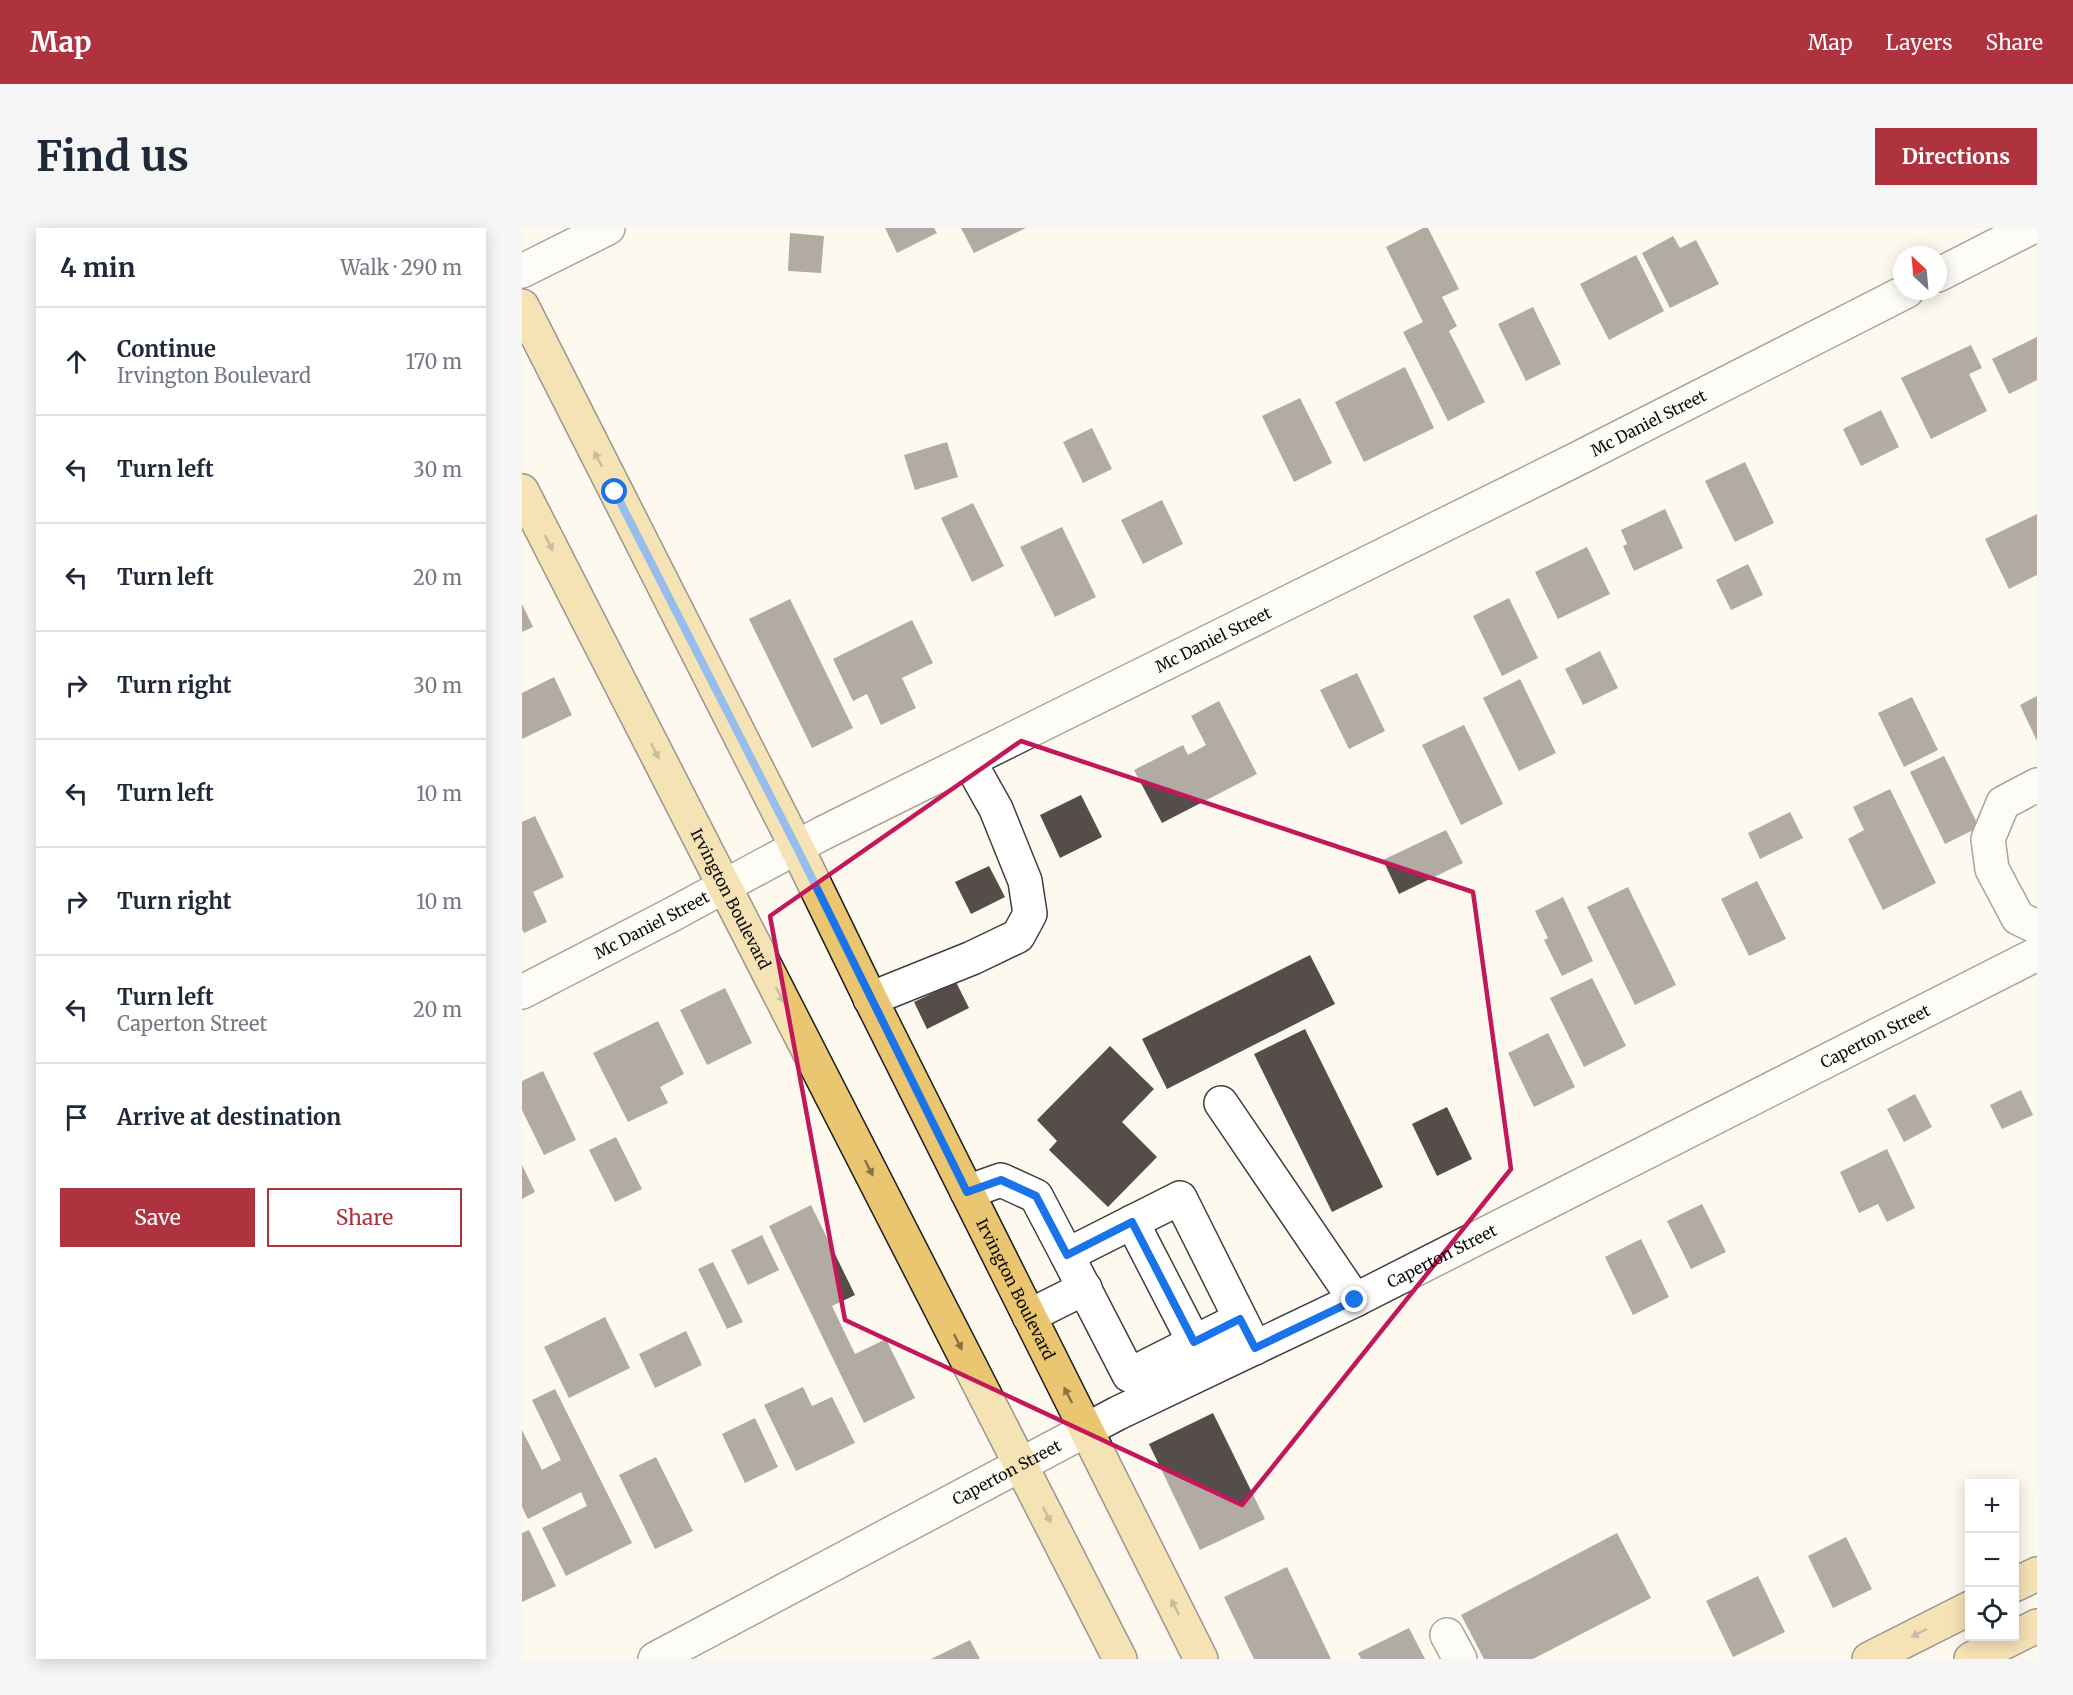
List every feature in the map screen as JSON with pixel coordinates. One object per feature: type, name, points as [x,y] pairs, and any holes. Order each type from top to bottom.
[{"type":"main road","name":"Irvington Boulevard","points":[[522,306],[797,848],[870,999],[1201,1659]]},
{"type":"main road","name":"Irvington Boulevard","points":[[522,491],[1120,1659]]},
{"type":"main road","points":[[2019,1583],[2037,1574]]},
{"type":"main road","points":[[1869,1659],[1965,1611]]},
{"type":"main road","points":[[1971,1659],[2037,1626]]},
{"type":"street","points":[[522,271],[608,228]]},
{"type":"street","points":[[1947,270],[2030,228]]},
{"type":"street","name":"Mc Daniel Street","points":[[522,992],[797,848],[1546,475],[1893,298]]},
{"type":"street","points":[[870,999],[972,958],[1018,936],[1030,914],[1025,881],[996,809],[969,761]]},
{"type":"street","points":[[2037,785],[2003,803],[1988,839],[1992,869],[2018,918],[2037,927]]},
{"type":"street","name":"Caperton Street","points":[[665,1657],[1118,1413],[1355,1300],[2037,954]]},
{"type":"street","points":[[1221,1103],[1355,1300]]},
{"type":"street","points":[[967,1192],[1001,1180],[1036,1196],[1129,1375],[1240,1319]]},
{"type":"street","points":[[1067,1255],[1180,1198],[1255,1348]]},
{"type":"street","points":[[1132,1222],[1194,1342]]},
{"type":"street","points":[[1029,1316],[1085,1288]]},
{"type":"highlighted area","points":[[1021,741],[1473,892],[1511,1169],[1242,1505],[845,1320],[770,916]]},
{"type":"building","points":[[885,228],[934,228],[937,233],[897,253]]},
{"type":"building","points":[[961,228],[1026,228],[974,253]]},
{"type":"building","points":[[1423,228],[1428,228],[1459,289],[1442,297],[1457,326],[1449,331],[1485,402],[1448,421],[1403,332],[1423,322],[1386,247]]},
{"type":"building","points":[[790,233],[824,236],[821,273],[788,271]]},
{"type":"building","points":[[1673,236],[1680,248],[1696,240],[1719,284],[1670,308],[1642,253]]},
{"type":"building","points":[[1636,255],[1664,311],[1609,340],[1580,284]]},
{"type":"building","points":[[1533,307],[1561,364],[1526,381],[1498,324]]},
{"type":"building","points":[[2037,337],[2037,380],[2009,394],[1992,359]]},
{"type":"building","points":[[1971,345],[1982,368],[1969,374],[1987,411],[1931,439],[1901,378]]},
{"type":"building","points":[[1405,367],[1434,428],[1364,462],[1335,402]]},
{"type":"building","points":[[1300,398],[1332,463],[1294,482],[1262,416]]},
{"type":"building","points":[[1881,410],[1899,447],[1861,466],[1843,429]]},
{"type":"building","points":[[1092,428],[1112,469],[1083,483],[1063,442]]},
{"type":"building","points":[[947,442],[958,477],[915,490],[904,455]]},
{"type":"building","points":[[1745,462],[1774,523],[1735,542],[1705,481]]},
{"type":"building","points":[[1162,500],[1183,544],[1143,564],[1121,520]]},
{"type":"building","points":[[973,503],[1004,566],[972,582],[941,518]]},
{"type":"building","points":[[1665,509],[1683,548],[1634,571],[1623,546],[1627,544],[1621,530]]},
{"type":"building","points":[[2037,514],[2037,575],[2009,589],[1985,539]]},
{"type":"building","points":[[1062,527],[1096,597],[1055,617],[1020,547]]},
{"type":"building","points":[[1587,547],[1610,594],[1558,619],[1535,572]]},
{"type":"building","points":[[1748,564],[1763,595],[1731,610],[1716,580]]},
{"type":"building","points":[[1509,598],[1538,658],[1502,676],[1473,616]]},
{"type":"building","points":[[790,599],[853,728],[812,748],[749,619]]},
{"type":"building","points":[[522,604],[533,627],[522,632]]},
{"type":"building","points":[[912,620],[933,663],[902,678],[916,708],[881,725],[867,694],[853,701],[833,659]]},
{"type":"building","points":[[1600,651],[1618,688],[1583,705],[1565,669]]},
{"type":"building","points":[[1357,673],[1385,731],[1349,749],[1320,690]]},
{"type":"building","points":[[554,677],[572,715],[522,739],[522,693]]},
{"type":"building","points":[[1520,679],[1556,753],[1519,771],[1483,698]]},
{"type":"building","points":[[2037,696],[2037,741],[2020,705]]},
{"type":"building","points":[[1912,697],[1938,750],[1904,767],[1878,713]]},
{"type":"building","points":[[1219,701],[1257,774],[1162,823],[1134,770],[1183,745],[1188,755],[1206,745],[1191,716]]},
{"type":"building","points":[[1464,725],[1503,804],[1461,825],[1422,745]]},
{"type":"building","points":[[1944,756],[1979,827],[1945,844],[1910,772]]},
{"type":"building","points":[[1890,789],[1936,883],[1883,910],[1848,839],[1864,830],[1853,807]]},
{"type":"building","points":[[1081,795],[1102,837],[1060,858],[1040,815]]},
{"type":"building","points":[[1790,812],[1803,838],[1760,859],[1748,833]]},
{"type":"building","points":[[535,816],[564,877],[533,892],[547,922],[524,933],[522,929],[522,822]]},
{"type":"building","points":[[1446,830],[1463,863],[1399,894],[1383,860]]},
{"type":"building","points":[[989,866],[1005,897],[971,914],[955,882]]},
{"type":"building","points":[[1757,881],[1786,939],[1749,956],[1721,899]]},
{"type":"building","points":[[1628,887],[1676,985],[1635,1005],[1587,907]]},
{"type":"building","points":[[1563,897],[1593,961],[1562,976],[1544,940],[1548,938],[1535,911]]},
{"type":"building","points":[[1310,955],[1335,1004],[1167,1089],[1142,1039]]},
{"type":"building","points":[[1592,978],[1626,1046],[1584,1067],[1550,998]]},
{"type":"building","points":[[956,982],[969,1008],[927,1029],[914,1002]]},
{"type":"building","points":[[725,988],[752,1043],[707,1065],[680,1010]]},
{"type":"building","points":[[658,1021],[684,1074],[660,1087],[668,1103],[628,1122],[593,1053]]},
{"type":"building","points":[[1305,1029],[1383,1187],[1332,1212],[1254,1054]]},
{"type":"building","points":[[1548,1033],[1575,1087],[1534,1107],[1508,1053]]},
{"type":"building","points":[[1110,1046],[1154,1089],[1122,1122],[1157,1157],[1108,1207],[1049,1150],[1057,1141],[1037,1120]]},
{"type":"building","points":[[543,1071],[576,1140],[544,1155],[522,1110],[522,1081]]},
{"type":"building","points":[[2021,1090],[2033,1115],[2002,1129],[1990,1105]]},
{"type":"building","points":[[1915,1094],[1932,1127],[1904,1142],[1887,1109]]},
{"type":"building","points":[[1447,1107],[1472,1159],[1437,1176],[1412,1124]]},
{"type":"building","points":[[616,1137],[642,1189],[615,1202],[589,1150]]},
{"type":"building","points":[[1887,1149],[1915,1208],[1887,1222],[1878,1204],[1859,1213],[1840,1172]]},
{"type":"building","points":[[522,1165],[535,1192],[522,1199]]},
{"type":"building","points":[[1702,1204],[1726,1252],[1691,1269],[1667,1221]]},
{"type":"building","points":[[811,1205],[855,1295],[832,1306],[855,1354],[886,1339],[915,1398],[864,1423],[769,1226]]},
{"type":"building","points":[[762,1235],[779,1270],[748,1285],[731,1250]]},
{"type":"building","points":[[1641,1239],[1669,1297],[1633,1315],[1605,1257]]},
{"type":"building","points":[[713,1262],[743,1322],[727,1329],[698,1269]]},
{"type":"building","points":[[605,1317],[630,1368],[569,1398],[544,1347]]},
{"type":"building","points":[[686,1331],[702,1365],[655,1388],[639,1354]]},
{"type":"building","points":[[803,1387],[812,1406],[832,1397],[855,1443],[796,1471],[764,1405]]},
{"type":"building","points":[[555,1389],[632,1543],[566,1576],[542,1528],[587,1506],[581,1492],[528,1519],[522,1507],[522,1430],[542,1470],[561,1460],[532,1400]]},
{"type":"building","points":[[1213,1413],[1265,1519],[1200,1550],[1149,1444]]},
{"type":"building","points":[[755,1418],[778,1467],[745,1483],[722,1434]]},
{"type":"building","points":[[656,1457],[693,1531],[655,1549],[619,1475]]},
{"type":"building","points":[[529,1530],[556,1586],[522,1602],[522,1533]]},
{"type":"building","points":[[1617,1533],[1651,1598],[1533,1659],[1484,1659],[1461,1615]]},
{"type":"building","points":[[1846,1537],[1872,1589],[1833,1608],[1808,1556]]},
{"type":"building","points":[[1287,1567],[1331,1659],[1254,1659],[1224,1597]]},
{"type":"building","points":[[1758,1576],[1785,1632],[1733,1657],[1706,1601]]},
{"type":"building","points":[[1409,1628],[1425,1659],[1361,1659],[1358,1653]]},
{"type":"building","points":[[970,1640],[980,1659],[931,1659]]},
{"type":"route","points":[[615,492],[797,848],[967,1192],[1001,1180],[1036,1196],[1067,1255],[1132,1222],[1194,1342],[1240,1319],[1255,1348],[1355,1300]]}]
